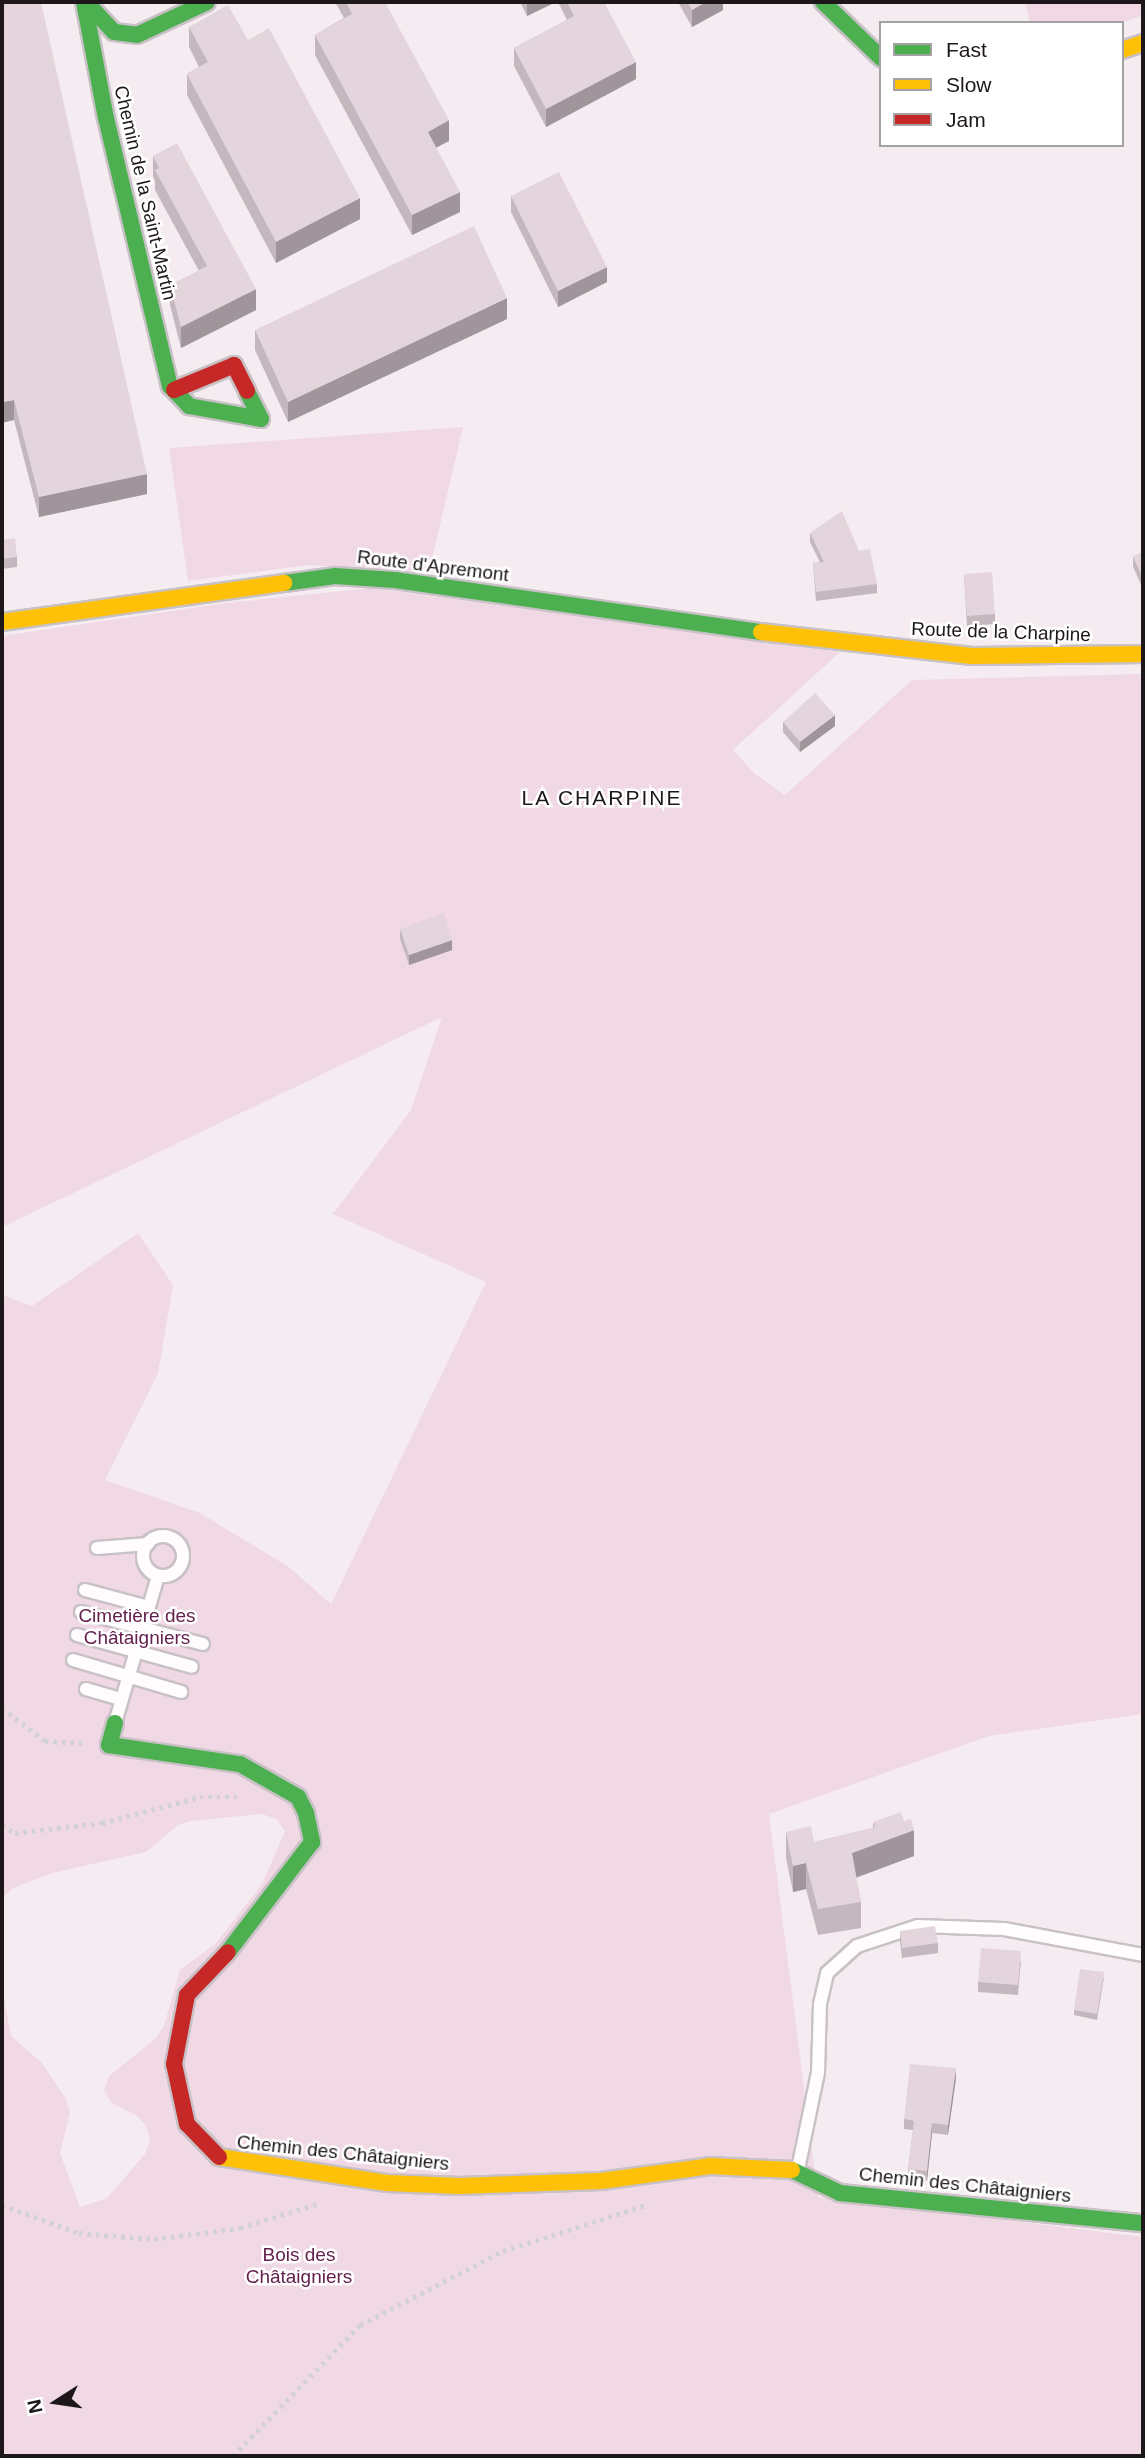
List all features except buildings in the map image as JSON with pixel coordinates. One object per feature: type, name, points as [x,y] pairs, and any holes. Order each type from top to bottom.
[{"type":"street","name":"Chemin de la Saint-Martin","points":[[85,2],[100,22],[114,32],[137,35],[207,2]]},
{"type":"street","name":"Chemin de la Saint-Martin","points":[[85,2],[162,367],[174,390]]},
{"type":"street","points":[[823,2],[879,56]]},
{"type":"street","points":[[1124,49],[1143,43]]},
{"type":"street","points":[[234,365],[261,419],[189,406],[174,390],[234,365]]},
{"type":"street","name":"Route d'Apremont","points":[[2,621],[335,576],[859,645]]},
{"type":"street","name":"Route de la Charpine","points":[[859,645],[972,656],[1143,654]]},
{"type":"street","points":[[109,1745],[115,1723]]},
{"type":"street","name":"Chemin des Châtaigniers","points":[[109,1745],[240,1764],[298,1797],[306,1813],[312,1842],[245,1933],[187,1995],[174,2064],[184,2112],[187,2124],[223,2161],[361,2180],[459,2186],[600,2181],[710,2166],[798,2170],[839,2193],[1143,2223]]},
{"type":"lane","points":[[97,1548],[148,1544],[169,1537],[183,1554],[179,1569],[158,1576]]},
{"type":"lane","points":[[148,1544],[146,1566],[158,1576]]},
{"type":"lane","points":[[115,1723],[158,1576]]},
{"type":"lane","points":[[85,1590],[149,1607]]},
{"type":"lane","points":[[81,1612],[204,1644]]},
{"type":"lane","points":[[77,1635],[192,1667]]},
{"type":"lane","points":[[73,1660],[181,1692]]},
{"type":"lane","points":[[86,1689],[120,1699]]},
{"type":"lane","points":[[798,2170],[818,2072],[820,2004],[827,1973],[857,1946],[918,1926],[955,1927],[1004,1929],[1143,1955]]},
{"type":"path","points":[[2,1708],[45,1741],[109,1745]]},
{"type":"path","points":[[2,1825],[15,1833],[89,1825],[200,1797],[256,1797]]},
{"type":"path","points":[[2,2205],[79,2233],[154,2239],[240,2228],[334,2199]]},
{"type":"path","points":[[233,2456],[360,2325],[503,2251],[655,2202]]},
{"type":"green space","points":[[1025,2],[1143,2],[1143,15],[1124,22],[1030,21]]},
{"type":"green space","points":[[463,427],[429,572],[310,565],[188,581],[169,448]]},
{"type":"green space","points":[[372,588],[840,652],[733,750],[755,774],[785,795],[912,680],[1143,674],[1143,1714],[989,1736],[769,1814],[818,2197],[1143,2237],[1143,2456],[2,2456],[2,1987],[11,2036],[42,2063],[66,2099],[70,2112],[60,2153],[80,2207],[107,2198],[145,2154],[150,2140],[146,2126],[137,2116],[112,2103],[104,2090],[109,2076],[155,2039],[164,2026],[180,1970],[216,1943],[262,1884],[285,1831],[276,1819],[262,1814],[191,1821],[178,1825],[146,1852],[52,1873],[13,1888],[3,1897],[2,1905],[2,1295],[32,1306],[138,1233],[173,1285],[158,1373],[105,1480],[200,1513],[289,1567],[331,1604],[486,1282],[333,1214],[411,1110],[442,1017],[2,1227],[2,636],[226,603]]},
{"type":"traffic: fast","points":[[84,2],[106,118],[170,386],[189,406],[261,419],[247,391]]},
{"type":"traffic: fast","points":[[86,2],[114,32],[137,35],[207,2]]},
{"type":"traffic: fast","points":[[823,2],[879,56]]},
{"type":"traffic: fast","points":[[284,583],[335,576],[395,580],[761,632]]},
{"type":"traffic: fast","points":[[115,1723],[109,1745],[240,1764],[298,1797],[306,1813],[312,1842],[228,1952]]},
{"type":"traffic: fast","points":[[792,2170],[840,2193],[1143,2223]]},
{"type":"traffic: slow","points":[[1124,49],[1143,43]]},
{"type":"traffic: slow","points":[[2,622],[284,583]]},
{"type":"traffic: slow","points":[[761,632],[972,656],[1143,654]]},
{"type":"traffic: slow","points":[[219,2157],[387,2183],[459,2186],[601,2181],[710,2166],[792,2170]]},
{"type":"traffic: jam","points":[[174,390],[234,365],[247,391]]},
{"type":"traffic: jam","points":[[219,2157],[187,2124],[174,2064],[187,1995],[228,1952]]},
{"type":"district","name":"LA CHARPINE","points":[[602,798]]},
{"type":"park label","name":"Cimetière des Châtaigniers","points":[[137,1627]]},
{"type":"park label","name":"Bois des Châtaigniers","points":[[299,2266]]}]
